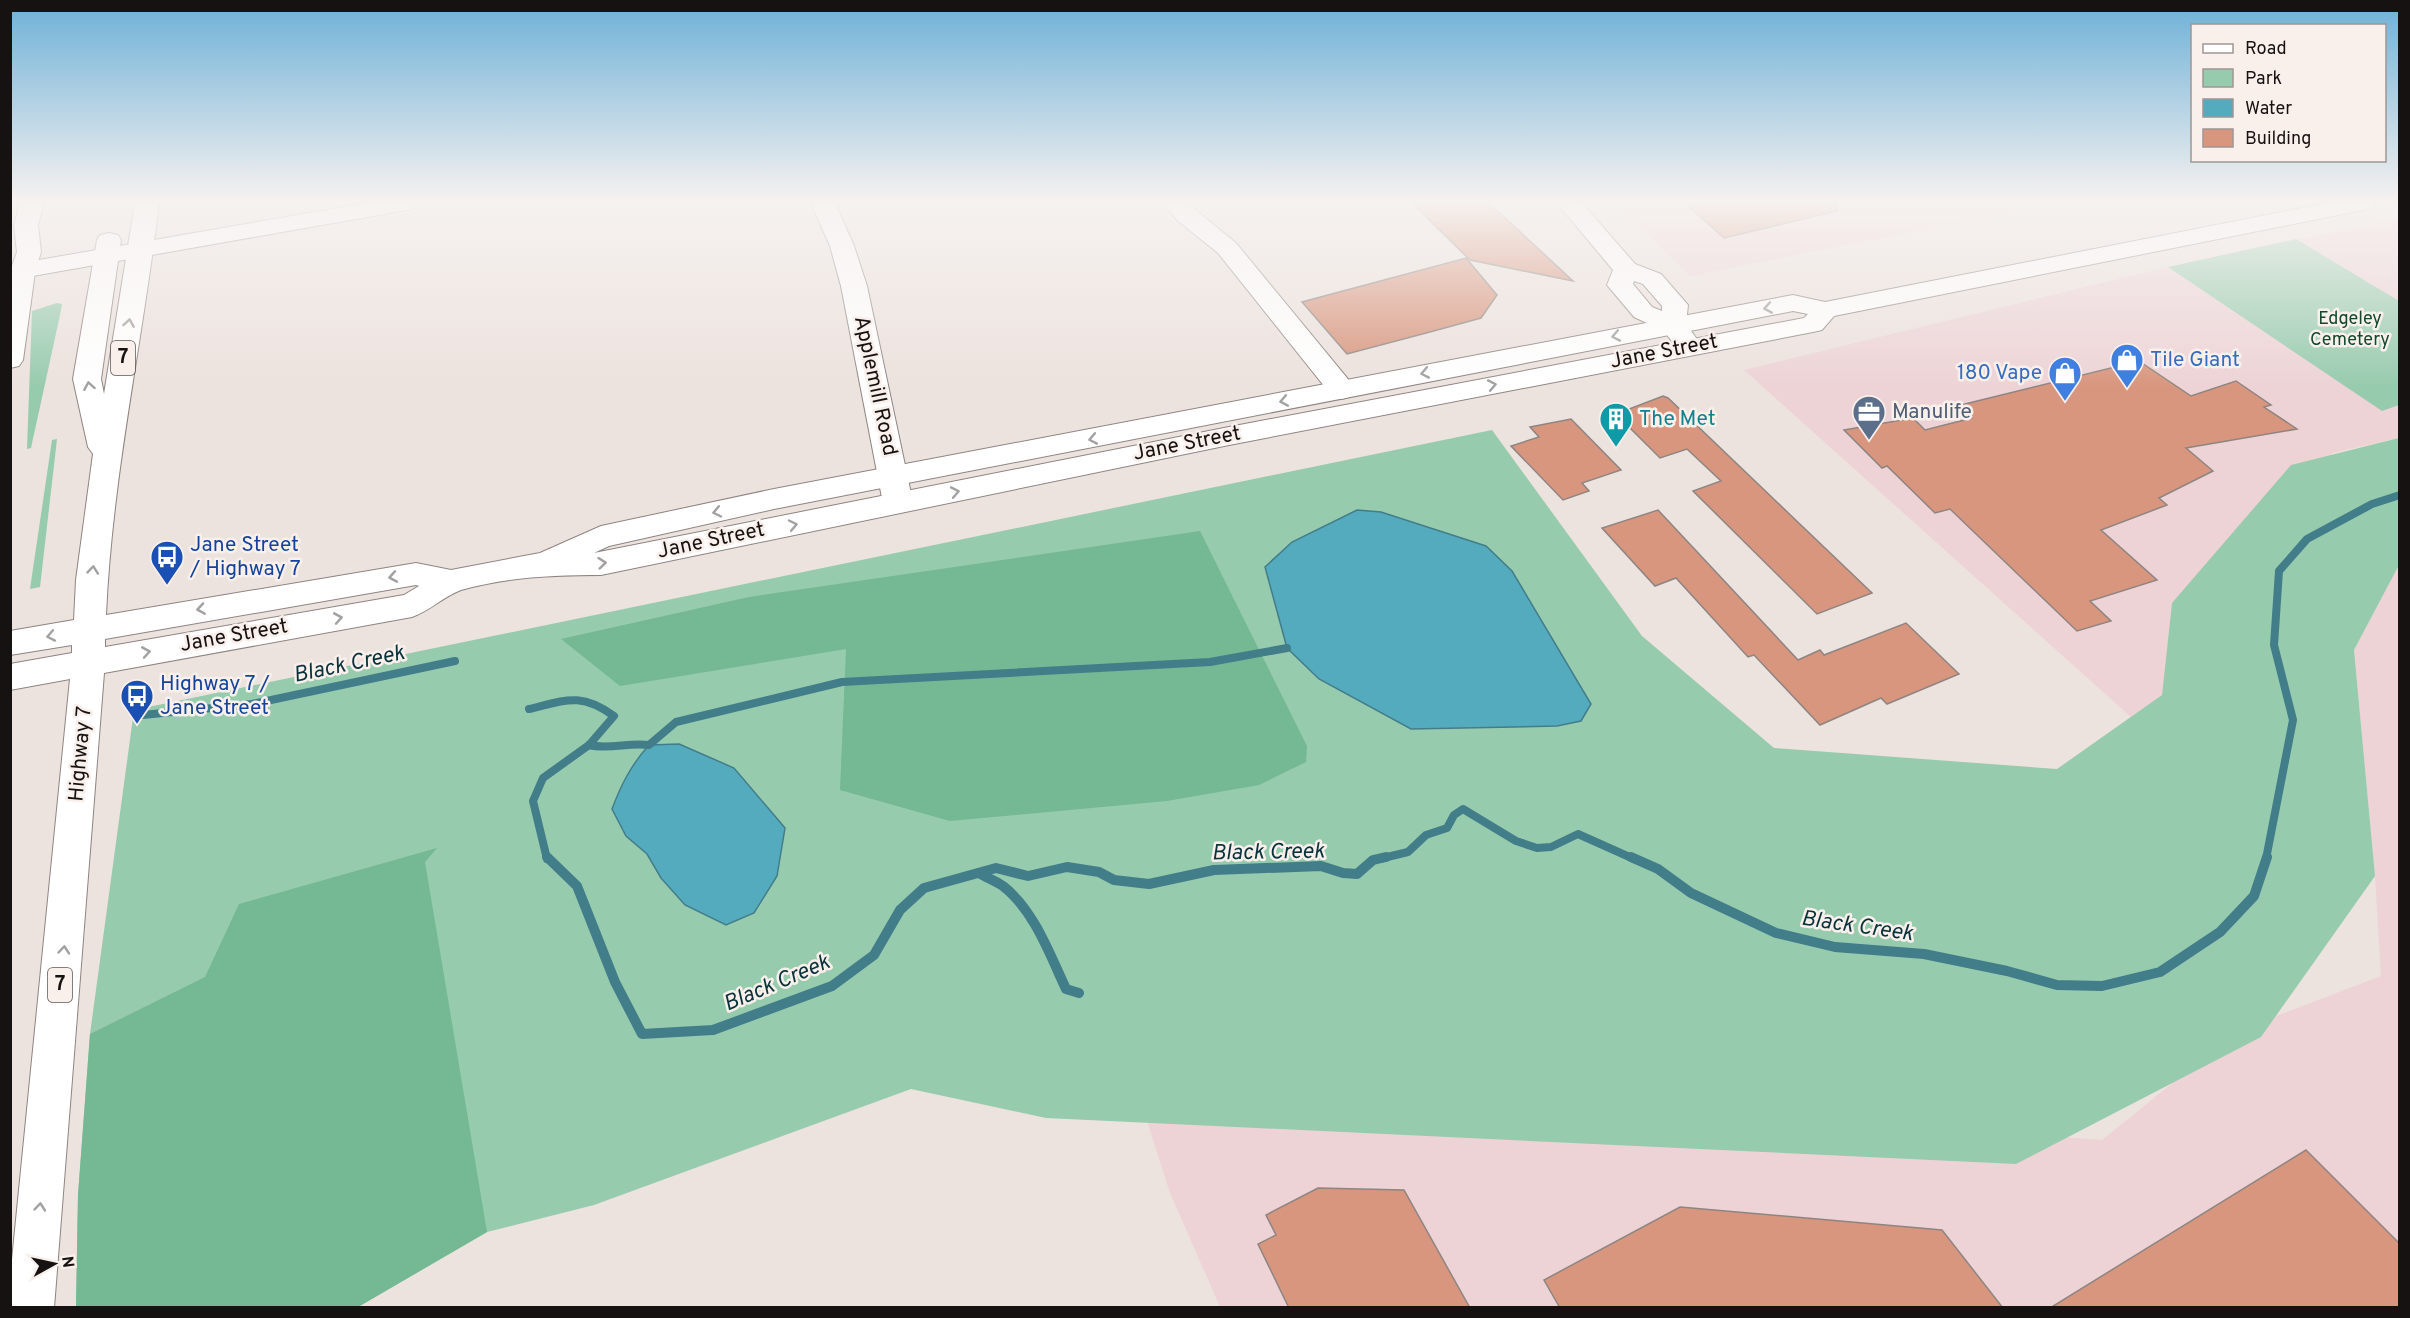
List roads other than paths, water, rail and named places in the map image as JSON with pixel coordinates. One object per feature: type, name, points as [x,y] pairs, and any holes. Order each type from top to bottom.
[{"type":"main road","points":[[10,360],[18,265]]},
{"type":"main road","points":[[105,265],[87,378],[106,464]]},
{"type":"main road","name":"Highway 7","points":[[31,1308],[90,645],[92,580],[106,464],[138,265]]},
{"type":"main road","name":"Applemill Road","points":[[848,265],[896,490]]},
{"type":"main road","points":[[1240,265],[1342,390]]},
{"type":"main road","points":[[1622,265],[1626,269],[1620,285],[1643,312],[1673,325],[1690,347]]},
{"type":"main road","name":"Jane Street","points":[[10,643],[90,645],[412,605],[451,581],[543,564],[602,564],[896,490],[1342,390],[1793,303],[1825,310],[2063,265]]},
{"type":"main road","name":"Jane Street","points":[[896,490],[1240,434],[1814,324],[1825,310]]},
{"type":"main road","name":"Jane Street","points":[[10,677],[90,645]]},
{"type":"water","points":[[1357,510],[1381,512],[1486,546],[1512,571],[1591,704],[1581,721],[1557,726],[1411,729],[1319,679],[1287,648],[1265,567],[1292,542]]},
{"type":"water","points":[[679,744],[734,768],[785,828],[777,876],[754,913],[726,925],[685,905],[661,878],[647,854],[626,836],[612,809],[627,776],[649,745]]},
{"type":"waterway","name":"Black Creek","points":[[2266,859],[2293,720],[2274,645],[2279,571],[2307,539],[2372,504],[2400,495]]},
{"type":"waterway","points":[[589,745],[604,747],[649,745],[676,722],[842,682],[1210,662],[1287,648]]},
{"type":"waterway","name":"Black Creek","points":[[143,715],[252,704],[455,661]]},
{"type":"waterway","name":"Black Creek","points":[[529,709],[573,700],[602,708],[614,716],[589,745]]},
{"type":"waterway","name":"Black Creek","points":[[547,859],[533,801],[543,778],[589,745]]},
{"type":"waterway","name":"Black Creek","points":[[1379,859],[1408,852],[1426,835],[1447,828],[1454,815],[1463,809],[1516,841],[1537,848],[1551,847],[1578,834],[1634,859]]},
{"type":"waterway","name":"Black Creek","points":[[547,857],[577,886],[615,982],[642,1034],[713,1030],[832,986],[874,955],[900,910],[924,888],[996,868],[1028,876],[1067,867],[1099,872],[1114,880],[1149,884],[1214,870],[1321,866],[1343,873],[1357,874],[1373,860],[1386,857]]},
{"type":"waterway","name":"Black Creek","points":[[1631,857],[1658,869],[1691,893],[1776,933],[1835,947],[1924,954],[2007,971],[2057,985],[2102,986],[2160,972],[2220,932],[2254,896],[2267,857]]},
{"type":"waterway","points":[[979,873],[1003,886],[1024,907],[1040,934],[1066,989],[1079,993]]},
{"type":"place","name":"Tile Giant","points":[[2127,389]]},
{"type":"place","name":"180 Vape","points":[[2065,402]]},
{"type":"place","name":"Manulife","points":[[1869,441]]},
{"type":"place","name":"The Met","points":[[1616,448]]},
{"type":"place","name":"Jane Street / Highway 7","points":[[167,586]]},
{"type":"place","name":"Highway 7 / Jane Street","points":[[137,725]]},
{"type":"park label","name":"Edgeley Cemetery","points":[[2350,329]]}]
